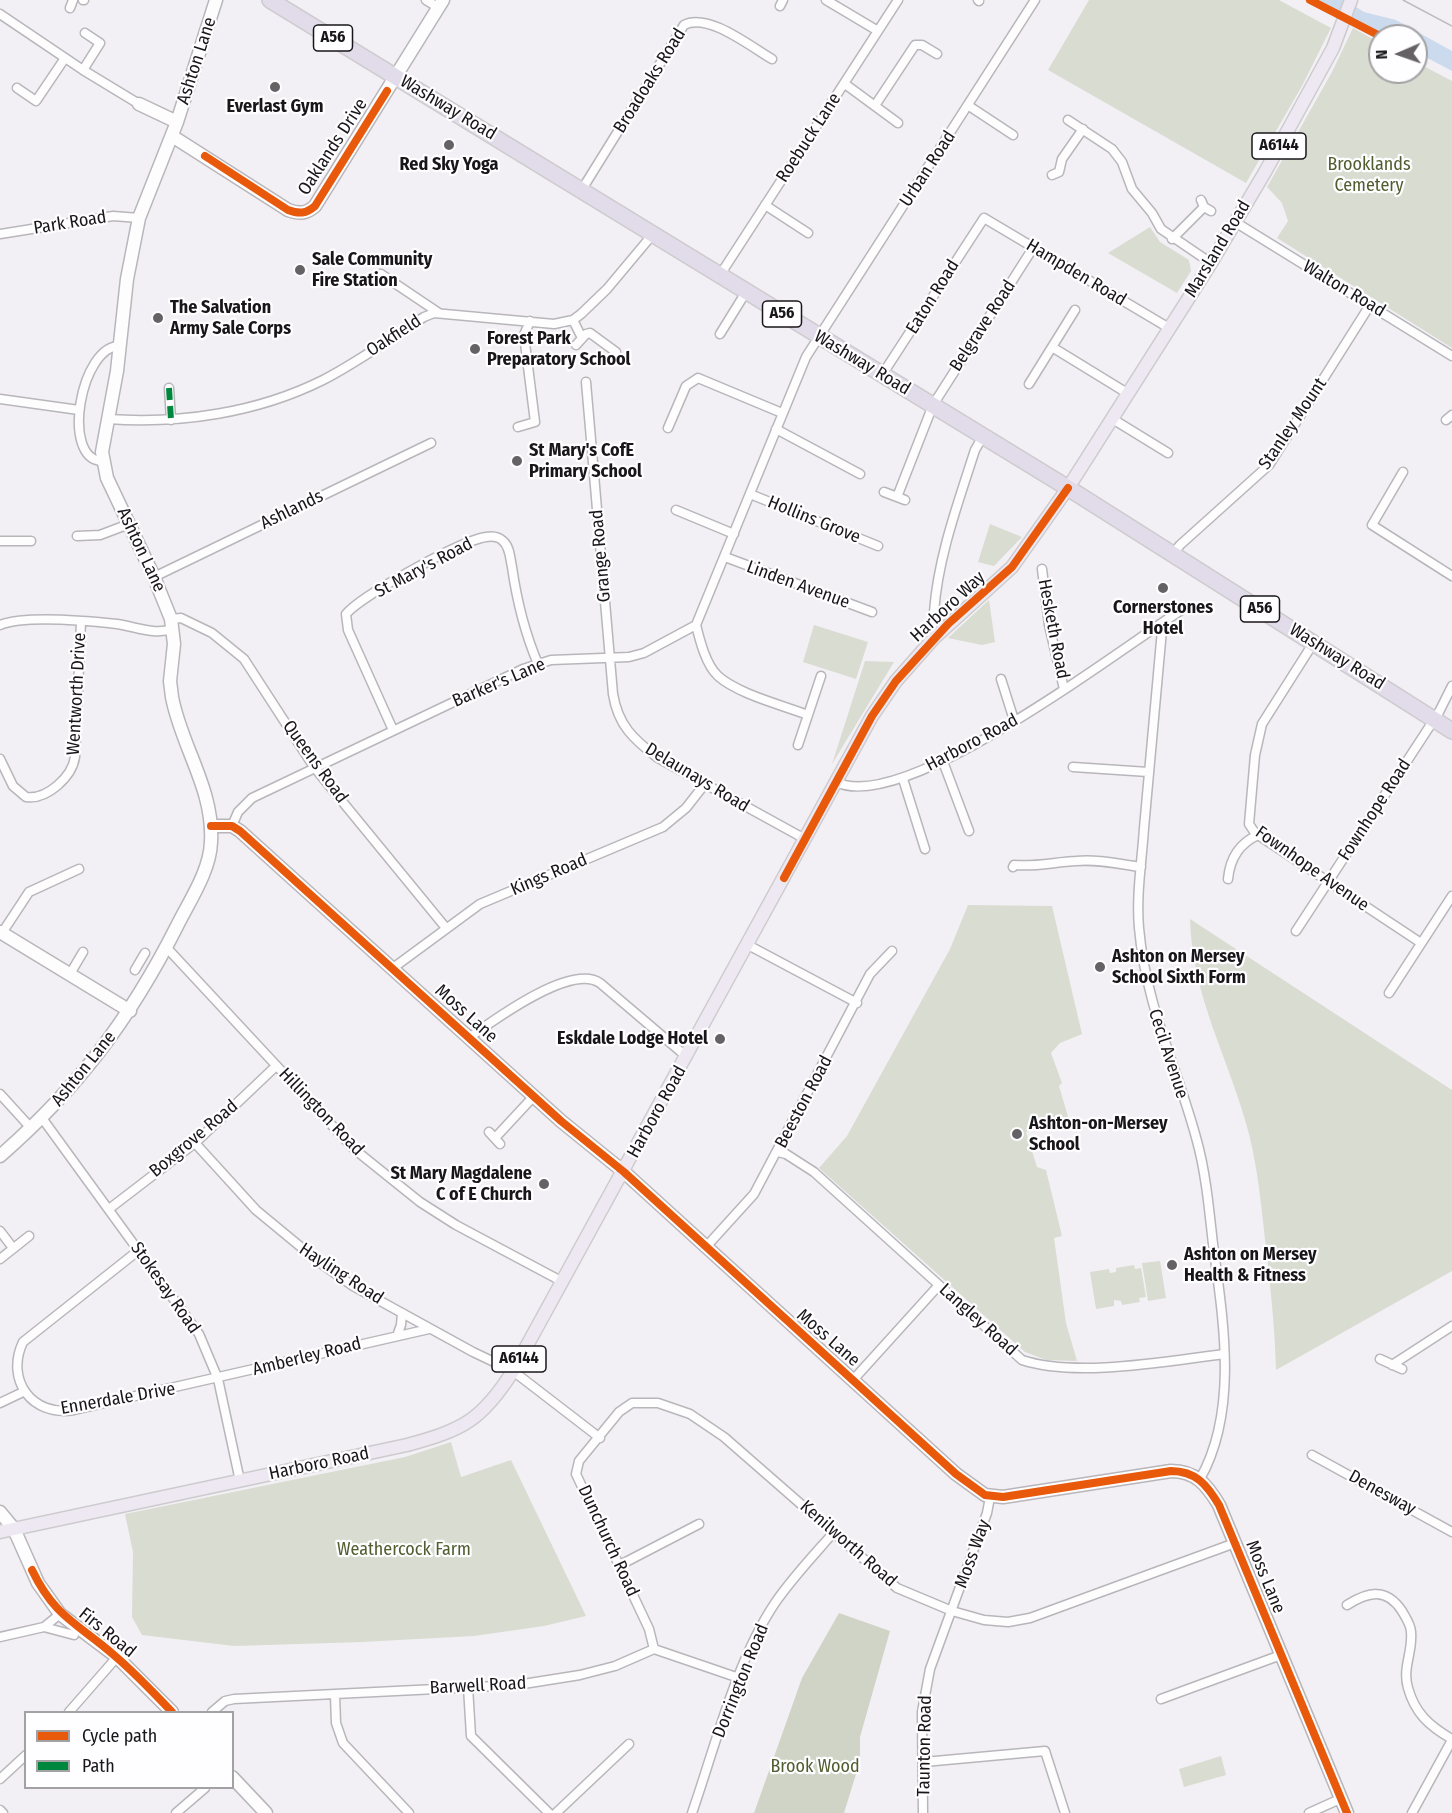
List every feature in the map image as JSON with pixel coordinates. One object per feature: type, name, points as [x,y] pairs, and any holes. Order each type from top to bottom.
[{"type":"highway","name":"Washway Road","points":[[270,0],[1068,488],[1452,731]]},
{"type":"main road","name":"Marsland Road","points":[[1068,488],[1210,263],[1302,107],[1343,26],[1351,0]]},
{"type":"main road","name":"Harboro Way","points":[[836,782],[872,716],[896,681],[940,631],[1012,567],[1068,488]]},
{"type":"main road","name":"Harboro Road","points":[[0,1532],[408,1445],[451,1432],[484,1411],[513,1371],[563,1282],[836,782]]},
{"type":"street","name":"Ashton Lane","points":[[0,1156],[32,1128],[76,1082],[130,1011],[167,948],[204,871],[211,842],[211,826],[202,780],[175,711],[170,681],[172,624],[154,577],[107,478],[102,460],[120,346],[127,279],[139,218],[177,122],[216,0]]},
{"type":"street","points":[[426,0],[441,4]]},
{"type":"street","points":[[826,0],[839,3],[878,31]]},
{"type":"street","name":"Roebuck Lane","points":[[720,275],[898,0]]},
{"type":"street","name":"Urban Road","points":[[818,336],[969,106],[1035,0]]},
{"type":"street","name":"Oaklands Drive","points":[[172,136],[284,207],[300,213],[315,206],[441,4]]},
{"type":"street","points":[[0,14],[83,70],[139,104]]},
{"type":"street","name":"Broadoaks Road","points":[[581,190],[684,25],[698,20],[708,22],[772,59]]},
{"type":"street","points":[[83,70],[100,43],[85,33]]},
{"type":"street","points":[[876,104],[915,45],[922,45],[937,54]]},
{"type":"street","points":[[17,88],[36,100],[65,58]]},
{"type":"street","points":[[844,84],[876,104],[883,113],[898,123]]},
{"type":"street","name":"Ashton Lane","points":[[139,104],[177,122]]},
{"type":"street","points":[[969,106],[1000,131],[1013,135]]},
{"type":"street","points":[[1068,120],[1118,154],[1132,189],[1152,213],[1161,229],[1172,239],[1210,263]]},
{"type":"street","points":[[1059,174],[1059,164],[1083,129]]},
{"type":"street","points":[[765,205],[808,233]]},
{"type":"street","points":[[1172,239],[1205,206]]},
{"type":"street","name":"Park Road","points":[[0,234],[113,216],[139,218]]},
{"type":"street","name":"Hampden Road","points":[[984,218],[1169,328]]},
{"type":"street","name":"Eaton Road","points":[[882,375],[984,218]]},
{"type":"street","name":"Walton Road","points":[[1235,222],[1452,356]]},
{"type":"street","points":[[616,352],[590,333],[579,342],[573,320],[607,289],[653,234]]},
{"type":"street","name":"Belgrave Road","points":[[884,492],[901,499],[933,405],[1033,248]]},
{"type":"street","points":[[381,274],[439,313]]},
{"type":"street","points":[[720,334],[746,292]]},
{"type":"street","name":"Stanley Mount","points":[[1173,555],[1180,545],[1269,465],[1370,305]]},
{"type":"street","points":[[1029,384],[1075,310]]},
{"type":"street","name":"Oakfield","points":[[108,419],[171,420],[230,411],[303,389],[342,369],[424,316],[439,313],[554,324],[573,320]]},
{"type":"street","points":[[518,427],[535,422],[524,335],[530,321]]},
{"type":"street","points":[[808,715],[762,698],[719,676],[707,658],[696,626],[782,413],[801,368],[818,336]]},
{"type":"street","points":[[102,460],[93,459],[87,453],[81,435],[79,410],[90,373],[104,354],[115,346],[120,346]]},
{"type":"street","points":[[1052,347],[1127,393]]},
{"type":"street","points":[[668,428],[686,386],[698,378],[782,413]]},
{"type":"street","name":"Grange Road","points":[[586,382],[611,658]]},
{"type":"street","points":[[170,388],[171,420]]},
{"type":"street","points":[[0,399],[79,410]]},
{"type":"street","points":[[1112,418],[1168,453]]},
{"type":"street","points":[[776,429],[860,474]]},
{"type":"street","points":[[934,612],[936,585],[944,553],[975,450],[983,436]]},
{"type":"street","name":"Ashlands","points":[[154,577],[431,444]]},
{"type":"street","points":[[1403,472],[1372,525],[1452,576]]},
{"type":"street","name":"Hollins Grove","points":[[750,494],[878,546]]},
{"type":"street","points":[[676,510],[734,534]]},
{"type":"street","points":[[77,536],[100,535],[129,524]]},
{"type":"street","name":"St Mary's Road","points":[[393,730],[348,630],[346,614],[407,574],[447,553],[486,537],[500,538],[505,542],[510,553],[520,616],[538,664]]},
{"type":"street","points":[[0,541],[30,542]]},
{"type":"street","name":"Linden Avenue","points":[[724,557],[872,612]]},
{"type":"street","name":"Hesketh Road","points":[[1042,569],[1049,625],[1065,689]]},
{"type":"street","name":"Harboro Road","points":[[836,782],[856,788],[903,779],[1014,720],[1065,689],[1186,607]]},
{"type":"street","name":"Queens Road","points":[[0,625],[19,620],[81,622],[119,625],[152,632],[182,618],[228,645],[244,659],[314,767],[446,928]]},
{"type":"street","name":"Wentworth Drive","points":[[0,759],[14,786],[26,797],[43,795],[72,769],[75,757],[81,622]]},
{"type":"street","name":"Cecil Avenue","points":[[1160,624],[1162,630],[1148,772],[1138,924],[1146,982],[1197,1141],[1207,1192],[1218,1276],[1224,1354],[1222,1399],[1215,1445],[1211,1459],[1200,1479]]},
{"type":"street","name":"Barker's Lane","points":[[232,826],[238,812],[252,798],[538,664],[568,658],[611,658],[644,653],[696,626]]},
{"type":"street","name":"Fownhope Avenue","points":[[1314,642],[1267,714],[1258,740],[1249,824],[1258,835],[1421,944]]},
{"type":"street","name":"Delaunays Road","points":[[611,658],[613,694],[621,724],[637,742],[658,758],[704,785],[805,839]]},
{"type":"street","points":[[798,745],[821,676]]},
{"type":"street","points":[[1001,679],[1014,720]]},
{"type":"street","name":"Fownhope Road","points":[[1296,931],[1434,719],[1452,686]]},
{"type":"street","points":[[942,759],[969,831]]},
{"type":"street","points":[[1073,767],[1148,772]]},
{"type":"street","points":[[903,779],[925,849]]},
{"type":"street","name":"Kings Road","points":[[393,968],[480,904],[663,827],[686,808],[704,785]]},
{"type":"street","points":[[211,826],[232,826]]},
{"type":"street","name":"Moss Lane","points":[[232,826],[534,1096],[624,1172],[956,1474],[990,1497]]},
{"type":"street","points":[[1228,879],[1232,863],[1244,841],[1258,835]]},
{"type":"street","points":[[1015,863],[1033,866],[1078,860],[1107,861],[1141,867]]},
{"type":"street","points":[[79,869],[29,892],[1,933],[130,1011]]},
{"type":"street","points":[[1389,993],[1452,896]]},
{"type":"street","points":[[748,945],[857,1003]]},
{"type":"street","name":"Hillington Road","points":[[167,948],[354,1149],[420,1202],[456,1225],[563,1282]]},
{"type":"street","name":"Beeston Road","points":[[705,1248],[754,1194],[876,966],[892,951]]},
{"type":"street","points":[[70,974],[83,952]]},
{"type":"street","points":[[145,953],[138,966],[154,970]]},
{"type":"street","points":[[470,1037],[531,997],[586,978],[600,983],[687,1057]]},
{"type":"street","name":"Boxgrove Road","points":[[109,1209],[195,1143],[276,1066]]},
{"type":"street","points":[[0,1094],[32,1128]]},
{"type":"street","points":[[495,1138],[534,1096]]},
{"type":"street","name":"Stokesay Road","points":[[42,1118],[199,1334],[218,1379],[240,1481]]},
{"type":"street","name":"Hayling Road","points":[[195,1143],[256,1210],[284,1236],[353,1287],[429,1329],[513,1371]]},
{"type":"street","name":"Langley Road","points":[[778,1152],[786,1154],[814,1172],[1023,1360],[1034,1364],[1108,1366],[1224,1354]]},
{"type":"street","points":[[0,1231],[13,1248]]},
{"type":"street","points":[[0,1258],[29,1236]]},
{"type":"street","points":[[0,1403],[23,1392],[16,1368],[23,1342],[139,1250]]},
{"type":"street","points":[[854,1380],[939,1285]]},
{"type":"street","points":[[397,1335],[402,1313]]},
{"type":"street","points":[[1392,1365],[1452,1326]]},
{"type":"street","name":"Amberley Road","points":[[218,1379],[429,1329]]},
{"type":"street","points":[[1380,1359],[1402,1369]]},
{"type":"street","points":[[513,1371],[600,1438]]},
{"type":"street","name":"Ennerdale Drive","points":[[23,1392],[44,1408],[66,1412],[218,1379]]},
{"type":"street","name":"Kenilworth Road","points":[[600,1438],[619,1412],[632,1403],[658,1402],[690,1414],[724,1437],[897,1588],[952,1611],[994,1621],[1030,1618],[1235,1543]]},
{"type":"street","name":"Dunchurch Road","points":[[600,1438],[579,1461],[576,1474],[649,1629],[654,1649]]},
{"type":"street","name":"Denesway","points":[[1312,1455],[1452,1532]]},
{"type":"street","points":[[990,1497],[1003,1497],[1171,1471],[1188,1472],[1200,1479]]},
{"type":"street","name":"Moss Lane","points":[[1200,1479],[1219,1505],[1347,1813]]},
{"type":"street","name":"Moss Way","points":[[952,1611],[987,1514],[990,1497]]},
{"type":"street","name":"Firs Road","points":[[0,1512],[15,1529],[38,1583],[60,1614],[117,1657],[170,1711]]},
{"type":"street","points":[[620,1566],[699,1524]]},
{"type":"street","name":"Dorrington Road","points":[[692,1813],[751,1648],[775,1603],[834,1532]]},
{"type":"street","points":[[1347,1605],[1365,1595],[1378,1592],[1386,1595],[1398,1606],[1412,1632],[1405,1669],[1408,1688],[1415,1708],[1432,1728],[1452,1739],[1412,1813]]},
{"type":"street","name":"Taunton Road","points":[[923,1813],[923,1694],[952,1611]]},
{"type":"street","points":[[0,1636],[44,1627],[60,1614]]},
{"type":"street","name":"Firs Road","points":[[44,1627],[74,1635]]},
{"type":"street","points":[[654,1649],[739,1678]]},
{"type":"street","name":"Barwell Road","points":[[214,1711],[225,1701],[234,1699],[517,1685],[562,1679],[615,1666],[654,1649]]},
{"type":"street","points":[[1161,1699],[1281,1655]]},
{"type":"street","points":[[71,1711],[117,1657]]},
{"type":"street","points":[[468,1687],[471,1736],[549,1813]]},
{"type":"street","points":[[335,1695],[336,1723],[344,1743],[410,1813]]},
{"type":"street","points":[[556,1813],[629,1744]]},
{"type":"street","points":[[924,1762],[1045,1751],[1065,1813]]},
{"type":"street","points":[[0,1779],[24,1757]]},
{"type":"street","points":[[1443,1758],[1452,1763]]},
{"type":"street","points":[[234,1779],[266,1813]]},
{"type":"street","points":[[176,1813],[204,1789]]},
{"type":"street","points":[[1309,1813],[1340,1799]]},
{"type":"green space","points":[[1089,0],[1279,0],[1331,28],[1302,86],[1246,183],[1048,70]]},
{"type":"green space","name":"Brooklands Cemetery","points":[[1353,28],[1368,36],[1368,84],[1428,84],[1428,68],[1452,81],[1452,348],[1277,238],[1288,221],[1282,203],[1267,187],[1332,72]]},
{"type":"green space","points":[[1150,227],[1160,242],[1189,260],[1191,271],[1177,293],[1108,253]]},
{"type":"green space","points":[[990,524],[1022,537],[994,566],[978,562]]},
{"type":"green space","points":[[989,600],[995,642],[982,645],[948,638]]},
{"type":"green space","points":[[814,625],[868,642],[856,679],[803,662]]},
{"type":"green space","points":[[865,661],[894,662],[832,764]]},
{"type":"green space","points":[[968,905],[1052,906],[1082,1034],[1060,1043],[1051,1053],[1062,1083],[1059,1086],[1069,1120],[1026,1132],[1037,1167],[1046,1170],[1062,1236],[1054,1238],[1066,1323],[1077,1361],[1046,1360],[1025,1352],[819,1168],[847,1136],[950,949]]},
{"type":"green space","points":[[1190,919],[1452,1090],[1452,1271],[1276,1370],[1270,1284],[1255,1164],[1241,1107],[1197,976]]},
{"type":"green space","points":[[1160,1261],[1166,1298],[1148,1301],[1142,1263]]},
{"type":"green space","points":[[1134,1265],[1135,1269],[1141,1268],[1146,1297],[1139,1298],[1140,1302],[1122,1305],[1121,1301],[1114,1300],[1114,1306],[1096,1309],[1090,1272],[1109,1269],[1110,1273],[1116,1272],[1116,1268]]},
{"type":"green space","name":"Weathercock Farm","points":[[451,1442],[461,1477],[511,1460],[586,1616],[544,1626],[474,1636],[362,1642],[234,1646],[142,1635],[132,1617],[133,1552],[125,1514],[405,1457]]},
{"type":"green space","name":"Brook Wood","points":[[839,1613],[890,1631],[860,1737],[860,1761],[844,1813],[754,1813],[802,1678]]},
{"type":"green space","points":[[1221,1756],[1226,1775],[1184,1787],[1179,1769]]},
{"type":"water","points":[[1317,0],[1345,0],[1364,12],[1403,24],[1368,24],[1368,27]]},
{"type":"water","points":[[1428,38],[1452,51],[1452,71],[1428,58]]},
{"type":"tram line","points":[[1403,0],[1452,26]]},
{"type":"marked path","points":[[169,388],[171,420]]},
{"type":"cycle path","points":[[1310,0],[1368,30]]},
{"type":"cycle path","points":[[205,156],[288,210],[305,212],[315,206],[387,91]]},
{"type":"cycle path","points":[[784,878],[872,716],[896,681],[948,624],[1012,567],[1068,488]]},
{"type":"cycle path","points":[[211,826],[232,826],[240,831],[561,1121],[624,1172],[956,1474],[985,1495],[1003,1497],[1171,1471],[1194,1476],[1200,1480],[1219,1505],[1347,1813]]},
{"type":"cycle path","points":[[32,1570],[59,1610],[123,1663],[171,1711]]},
{"type":"place","name":"Everlast Gym","points":[[275,87]]},
{"type":"place","name":"Red Sky Yoga","points":[[449,145]]},
{"type":"place","name":"Sale Community Fire Station","points":[[300,270]]},
{"type":"place","name":"The Salvation Army Sale Corps","points":[[158,318]]},
{"type":"place","name":"Forest Park Preparatory School","points":[[475,349]]},
{"type":"place","name":"St Mary's CofE Primary School","points":[[517,461]]},
{"type":"place","name":"Cornerstones Hotel","points":[[1163,588]]},
{"type":"place","name":"Ashton on Mersey School Sixth Form","points":[[1100,967]]},
{"type":"place","name":"Eskdale Lodge Hotel","points":[[720,1039]]},
{"type":"place","name":"Ashton-on-Mersey School","points":[[1017,1134]]},
{"type":"place","name":"St Mary Magdalene C of E Church","points":[[544,1184]]},
{"type":"place","name":"Ashton on Mersey Health & Fitness","points":[[1172,1265]]}]
